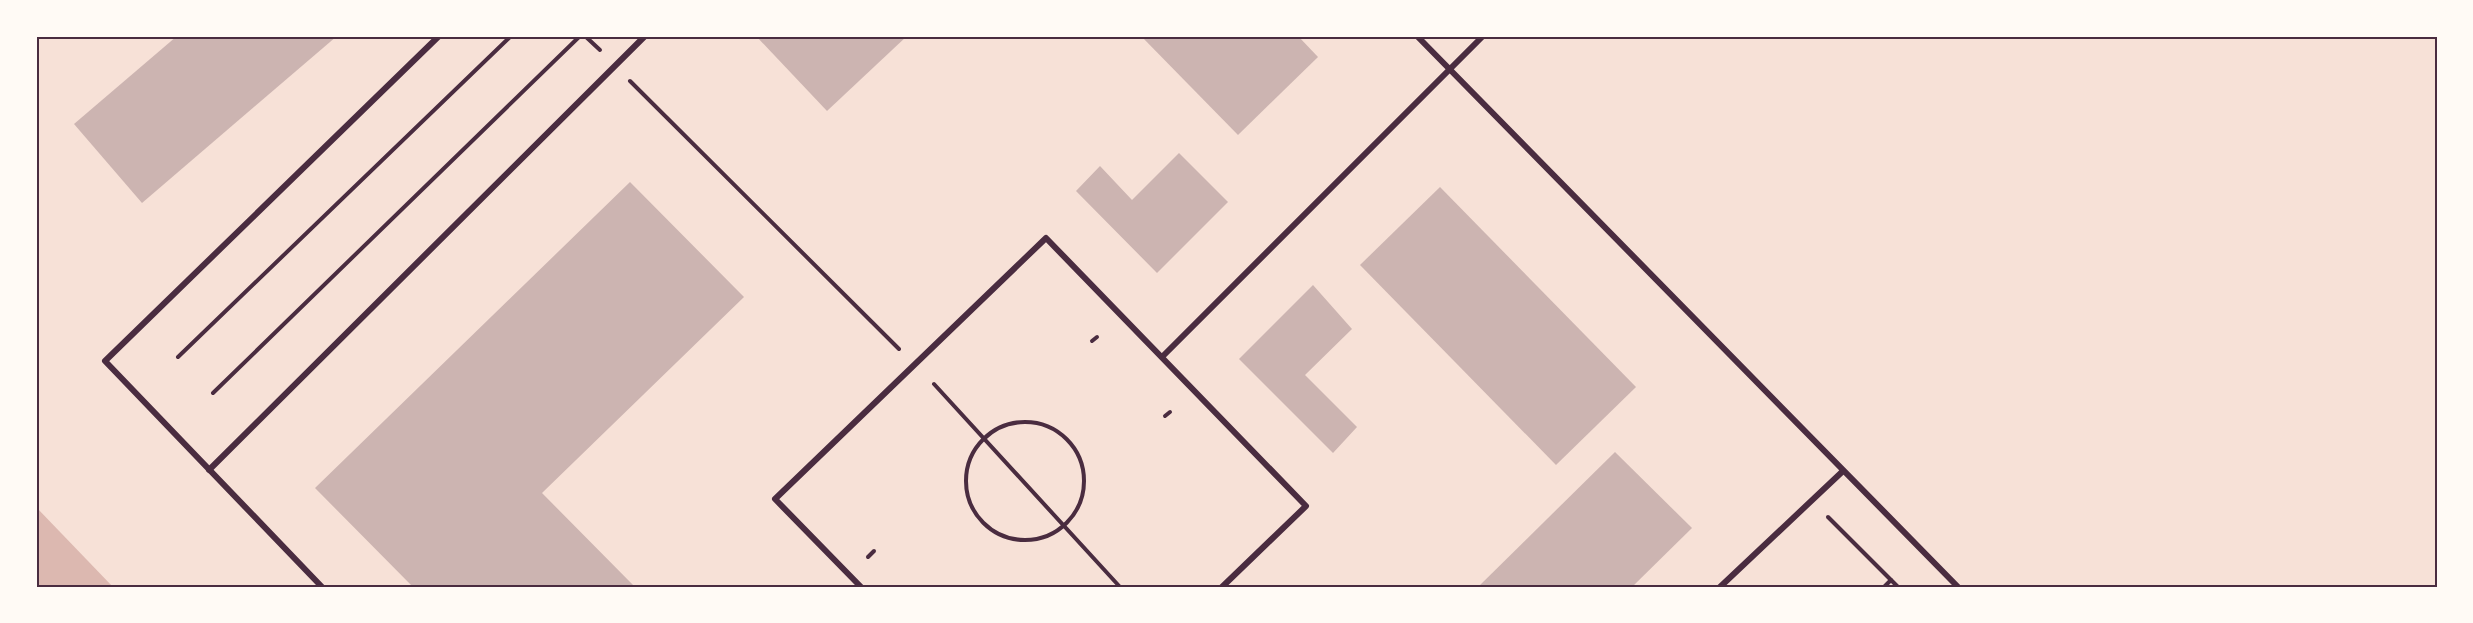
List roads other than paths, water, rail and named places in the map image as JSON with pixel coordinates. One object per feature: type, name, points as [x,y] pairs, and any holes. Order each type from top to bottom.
[{"type":"street","points":[[322,587],[105,361],[439,36]]},
{"type":"street","points":[[209,470],[645,36]]},
{"type":"street","points":[[1417,36],[1958,587]]},
{"type":"street","points":[[1162,357],[1483,36]]},
{"type":"street","points":[[861,587],[775,499],[1046,238],[1306,506],[1222,587]]},
{"type":"street","points":[[1720,587],[1843,471]]}]
